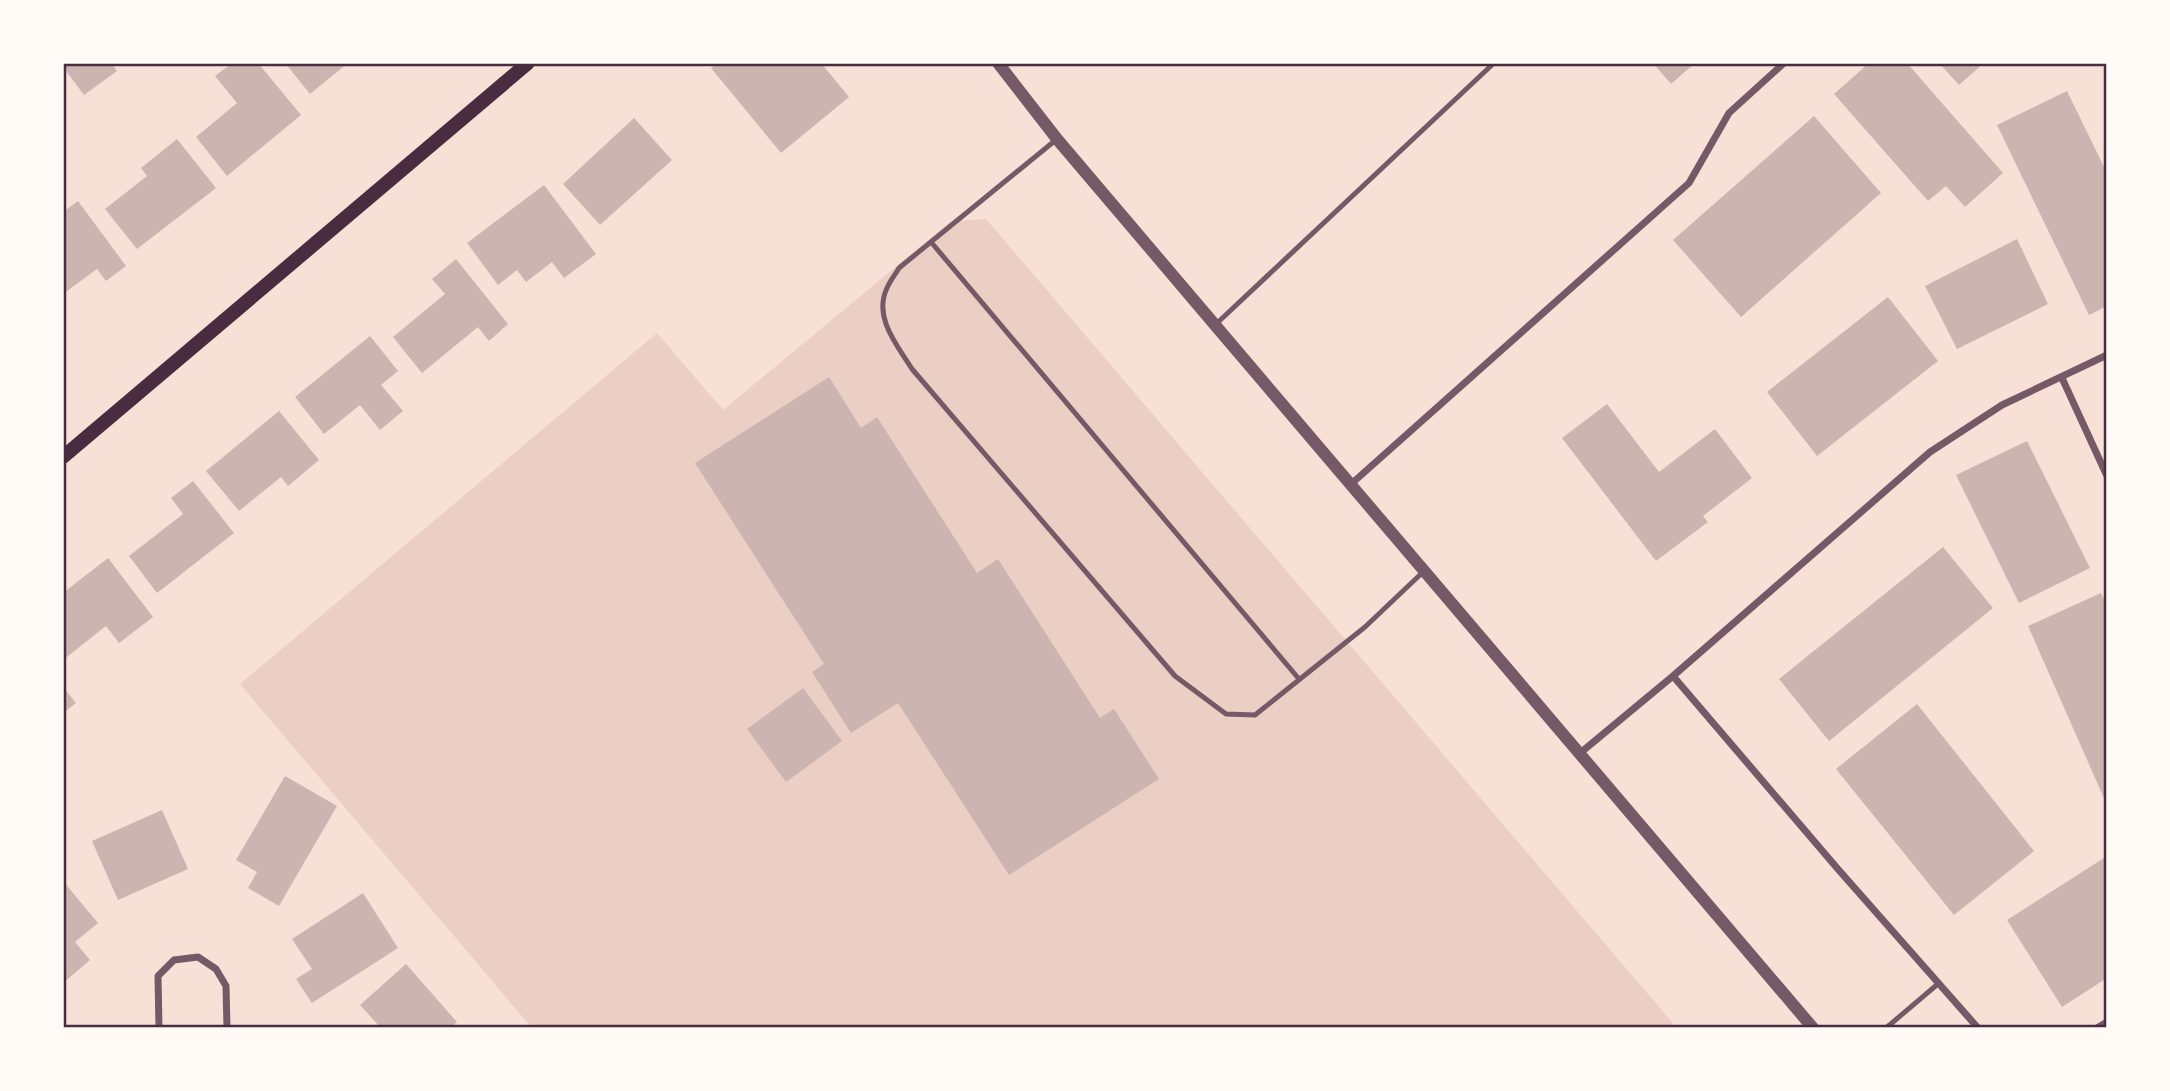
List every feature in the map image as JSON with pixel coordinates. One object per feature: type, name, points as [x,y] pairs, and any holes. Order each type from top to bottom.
[{"type":"main road","points":[[63,457],[528,63]]},
{"type":"street","points":[[998,63],[1057,139],[1214,326],[1813,1028]]},
{"type":"street","points":[[1350,485],[1689,183],[1729,113],[1784,63]]},
{"type":"street","points":[[1578,754],[1673,677],[1930,452],[2002,405],[2107,355]]},
{"type":"street","points":[[2062,378],[2107,476]]},
{"type":"street","points":[[1673,677],[1978,1028]]},
{"type":"street","points":[[159,1028],[158,976],[174,960],[198,957],[216,968],[226,986],[227,1028]]},
{"type":"street","points":[[2097,1028],[2107,1022]]},
{"type":"lane","points":[[1214,326],[1494,63]]},
{"type":"lane","points":[[1057,139],[899,268],[886,289],[881,312],[891,336],[912,369],[1175,676],[1226,714],[1255,715],[1365,627],[1423,572]]},
{"type":"lane","points":[[931,242],[1299,679]]},
{"type":"lane","points":[[1886,1028],[1939,984]]},
{"type":"shaded area","points":[[986,219],[1677,1028],[532,1028],[240,684],[657,333],[723,410],[951,221]]},
{"type":"building","points":[[63,63],[111,63],[117,71],[84,95],[63,67]]},
{"type":"building","points":[[232,63],[258,63],[301,115],[227,176],[196,137],[237,103],[215,76]]},
{"type":"building","points":[[285,63],[348,63],[310,94]]},
{"type":"building","points":[[718,63],[821,63],[849,97],[781,153],[711,68]]},
{"type":"building","points":[[1653,63],[1695,63],[1671,84]]},
{"type":"building","points":[[1869,63],[1907,63],[2003,173],[1965,207],[1946,186],[1928,201],[1834,94]]},
{"type":"building","points":[[1939,63],[1984,63],[1959,85]]},
{"type":"building","points":[[2067,91],[2107,173],[2107,306],[2089,315],[1997,125]]},
{"type":"building","points":[[1814,116],[1881,193],[1741,317],[1673,240]]},
{"type":"building","points":[[634,118],[672,160],[600,225],[563,184]]},
{"type":"building","points":[[177,139],[216,188],[137,249],[105,209],[147,176],[141,168]]},
{"type":"building","points":[[544,185],[596,254],[564,278],[552,262],[526,282],[517,270],[498,285],[467,243]]},
{"type":"building","points":[[78,201],[126,266],[106,281],[97,269],[63,294],[63,212]]},
{"type":"building","points":[[2017,239],[2048,304],[1957,349],[1925,286]]},
{"type":"building","points":[[456,259],[508,324],[489,341],[478,327],[422,373],[393,337],[445,294],[432,279]]},
{"type":"building","points":[[1888,297],[1938,361],[1817,456],[1767,392]]},
{"type":"building","points":[[370,336],[398,371],[381,385],[403,411],[380,430],[360,405],[324,434],[295,397]]},
{"type":"building","points":[[829,377],[861,428],[877,417],[977,573],[998,559],[1100,718],[1114,709],[1159,779],[1009,875],[898,703],[851,733],[812,672],[824,664],[695,463]]},
{"type":"building","points":[[1607,404],[1659,472],[1715,429],[1752,478],[1703,516],[1708,522],[1656,561],[1562,438]]},
{"type":"building","points":[[279,411],[319,460],[288,486],[281,477],[239,511],[206,471]]},
{"type":"building","points":[[2027,441],[2090,568],[2019,603],[1956,475]]},
{"type":"building","points":[[193,481],[234,533],[157,593],[129,556],[183,514],[171,498]]},
{"type":"building","points":[[1943,547],[1993,608],[1829,741],[1779,679]]},
{"type":"building","points":[[108,558],[153,617],[119,643],[106,626],[63,660],[63,593]]},
{"type":"building","points":[[2101,593],[2107,606],[2107,805],[2028,626]]},
{"type":"building","points":[[63,687],[76,703],[63,713]]},
{"type":"building","points":[[803,688],[842,741],[786,782],[747,729]]},
{"type":"building","points":[[1917,704],[2034,851],[1954,915],[1836,769]]},
{"type":"building","points":[[285,776],[337,806],[279,906],[248,888],[257,872],[236,860]]},
{"type":"building","points":[[162,810],[188,869],[118,900],[92,841]]},
{"type":"building","points":[[2107,856],[2107,978],[2062,1007],[2007,920]]},
{"type":"building","points":[[63,881],[98,923],[75,942],[90,960],[63,983]]},
{"type":"building","points":[[363,893],[398,948],[312,1003],[296,979],[312,969],[292,939]]},
{"type":"building","points":[[406,964],[457,1022],[450,1028],[381,1028],[360,1005]]}]
